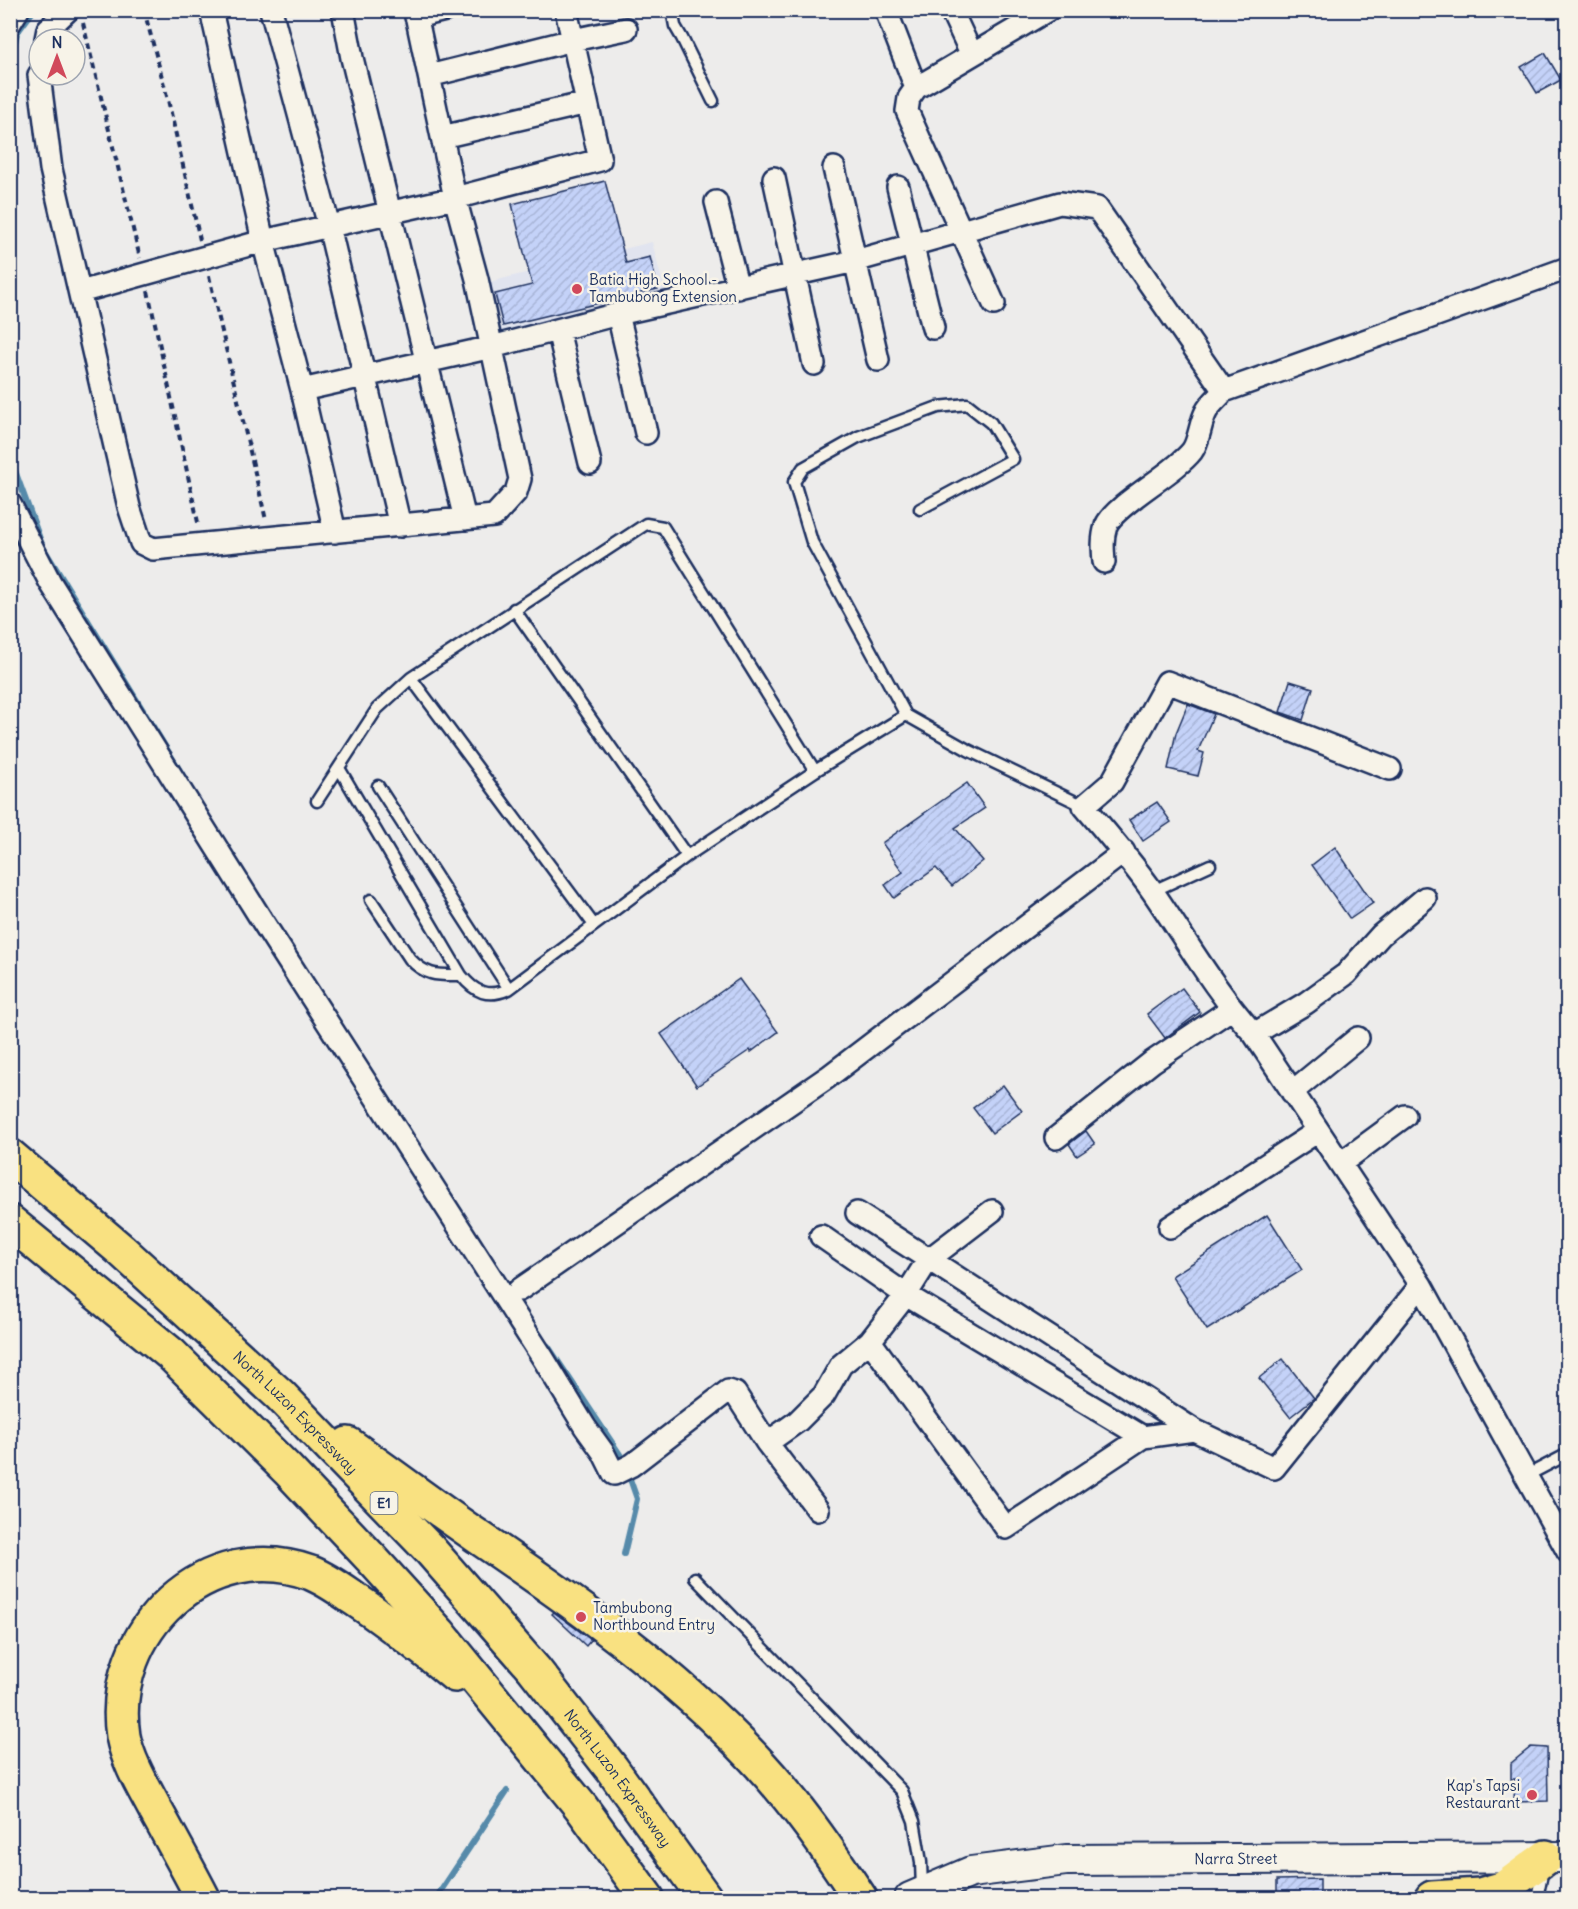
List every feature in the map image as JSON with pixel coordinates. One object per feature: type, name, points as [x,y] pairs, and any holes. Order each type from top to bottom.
[{"type":"highway","name":"North Luzon Expressway","points":[[10,1156],[125,1254],[280,1395],[430,1550],[534,1669],[612,1769],[705,1899]]},
{"type":"highway","points":[[10,1222],[171,1354],[288,1470],[371,1558],[439,1633],[516,1726],[581,1807],[647,1899]]},
{"type":"highway","points":[[280,1395],[583,1610],[696,1703],[754,1758],[791,1802],[828,1849],[860,1899]]},
{"type":"highway","points":[[203,1899],[133,1765],[124,1738],[121,1714],[123,1687],[138,1645],[168,1604],[207,1576],[224,1570],[266,1564],[287,1566],[312,1574],[363,1605],[420,1646],[516,1726]]},
{"type":"highway","points":[[1432,1899],[1480,1895],[1504,1888],[1557,1857]]},
{"type":"main road","name":"Narra Street","points":[[916,1895],[972,1872],[1066,1860],[1557,1857]]},
{"type":"street","points":[[10,22],[18,10]]},
{"type":"street","points":[[50,27],[69,10]]},
{"type":"street","points":[[211,10],[263,242],[302,390],[335,532]]},
{"type":"street","points":[[271,10],[329,226],[400,526]]},
{"type":"street","points":[[343,10],[352,58],[465,519]]},
{"type":"street","points":[[41,87],[51,169],[129,507],[141,543],[153,549],[494,516],[516,492],[520,479],[416,14],[445,10]]},
{"type":"street","points":[[80,292],[263,242],[456,198],[600,160],[566,10]]},
{"type":"street","points":[[951,10],[972,55]]},
{"type":"street","points":[[994,304],[907,111],[909,98],[916,88],[972,55],[1021,18],[1048,10]]},
{"type":"street","points":[[887,13],[916,88]]},
{"type":"street","points":[[429,76],[626,29]]},
{"type":"street","points":[[442,137],[587,103]]},
{"type":"street","points":[[834,168],[878,360]]},
{"type":"street","points":[[774,178],[814,364]]},
{"type":"street","points":[[898,187],[933,328]]},
{"type":"street","points":[[716,202],[738,288]]},
{"type":"street","points":[[302,390],[855,261],[1060,203],[1097,208],[1224,391]]},
{"type":"street","points":[[1104,562],[1102,545],[1106,525],[1116,512],[1183,462],[1195,448],[1207,411],[1224,391],[1568,268]]},
{"type":"street","points":[[618,315],[646,433]]},
{"type":"street","points":[[558,330],[590,463]]},
{"type":"street","points":[[10,504],[50,582],[269,932],[461,1232],[488,1270],[603,1452],[614,1474],[627,1467],[728,1391],[735,1393],[767,1443],[819,1510]]},
{"type":"street","points":[[1390,769],[1167,682],[1112,782],[1084,806],[1124,852],[1231,1009],[1254,1034],[1421,1285],[1568,1552]]},
{"type":"street","points":[[519,1290],[828,1077],[1124,852]]},
{"type":"street","points":[[1254,1034],[1305,1003],[1346,974],[1381,934],[1425,898]]},
{"type":"street","points":[[1056,1138],[1152,1062],[1231,1009]]},
{"type":"street","points":[[1292,1092],[1358,1038]]},
{"type":"street","points":[[1341,1163],[1405,1116]]},
{"type":"street","points":[[1170,1227],[1318,1131]]},
{"type":"street","points":[[767,1443],[798,1421],[824,1395],[841,1365],[870,1341],[906,1294],[928,1260],[992,1211]]},
{"type":"street","points":[[857,1213],[1194,1430],[1274,1468],[1421,1285]]},
{"type":"street","points":[[821,1236],[906,1294],[1143,1437]]},
{"type":"street","points":[[870,1341],[1006,1528],[1143,1437],[1194,1430]]},
{"type":"lane","points":[[672,10],[675,26],[713,101]]},
{"type":"lane","points":[[920,509],[1013,459],[991,423],[967,405],[938,407],[858,437],[803,468],[794,482],[812,542],[906,716],[968,750],[1084,806]]},
{"type":"lane","points":[[317,801],[377,709],[411,678],[646,524],[663,527],[815,771]]},
{"type":"lane","points":[[514,609],[687,856]]},
{"type":"lane","points":[[411,678],[594,925]]},
{"type":"lane","points":[[339,768],[461,975],[470,986],[487,994],[498,994],[509,989],[687,856],[815,771],[906,716]]},
{"type":"lane","points":[[378,786],[509,989]]},
{"type":"lane","points":[[1152,891],[1210,865]]},
{"type":"lane","points":[[371,900],[417,967],[432,975],[461,975]]},
{"type":"lane","points":[[1526,1476],[1568,1454]]},
{"type":"lane","points":[[695,1578],[902,1791],[914,1821],[921,1862],[916,1895]]},
{"type":"lane","points":[[1537,1899],[1557,1857]]},
{"type":"shaded area","name":"Batia High School - Tambubong Extension","points":[[652,242],[666,296],[502,336],[489,282]]},
{"type":"building","points":[[1545,53],[1561,80],[1537,93],[1521,67]]},
{"type":"building","points":[[605,181],[626,263],[650,257],[658,289],[503,326],[495,294],[532,285],[512,204]]},
{"type":"building","points":[[1290,681],[1313,688],[1303,720],[1280,712]]},
{"type":"building","points":[[1188,704],[1214,714],[1198,751],[1204,753],[1198,776],[1168,769],[1176,733]]},
{"type":"building","points":[[967,783],[985,808],[955,828],[983,861],[952,886],[936,868],[894,898],[885,885],[903,872],[882,843]]},
{"type":"building","points":[[1157,802],[1171,822],[1143,841],[1129,820]]},
{"type":"building","points":[[1335,847],[1373,903],[1350,919],[1312,865]]},
{"type":"building","points":[[739,979],[778,1032],[697,1086],[661,1034]]},
{"type":"building","points":[[1182,988],[1200,1012],[1165,1038],[1147,1014]]},
{"type":"building","points":[[1003,1085],[1022,1111],[992,1133],[973,1108]]},
{"type":"building","points":[[1086,1131],[1095,1144],[1077,1156],[1069,1144]]},
{"type":"building","points":[[1267,1215],[1302,1270],[1207,1330],[1172,1276]]},
{"type":"building","points":[[1283,1359],[1314,1398],[1290,1417],[1259,1378]]},
{"type":"building","points":[[554,1612],[591,1640],[586,1646],[552,1614]]},
{"type":"building","points":[[1531,1747],[1547,1748],[1548,1801],[1514,1802],[1515,1779],[1511,1779],[1511,1763]]},
{"type":"building","points":[[1320,1879],[1320,1899],[1277,1899],[1277,1880]]},
{"type":"waterway","points":[[10,65],[17,33],[34,10]]},
{"type":"waterway","points":[[10,457],[43,547],[184,777]]},
{"type":"waterway","points":[[548,1346],[623,1459],[637,1499],[624,1554]]},
{"type":"waterway","points":[[436,1898],[507,1791]]},
{"type":"place","name":"Batia High School - Tambubong Extension","points":[[577,289]]},
{"type":"place","name":"Tambubong Northbound Entry","points":[[581,1617]]},
{"type":"place","name":"Kap's Tapsi Restaurant","points":[[1532,1795]]}]
